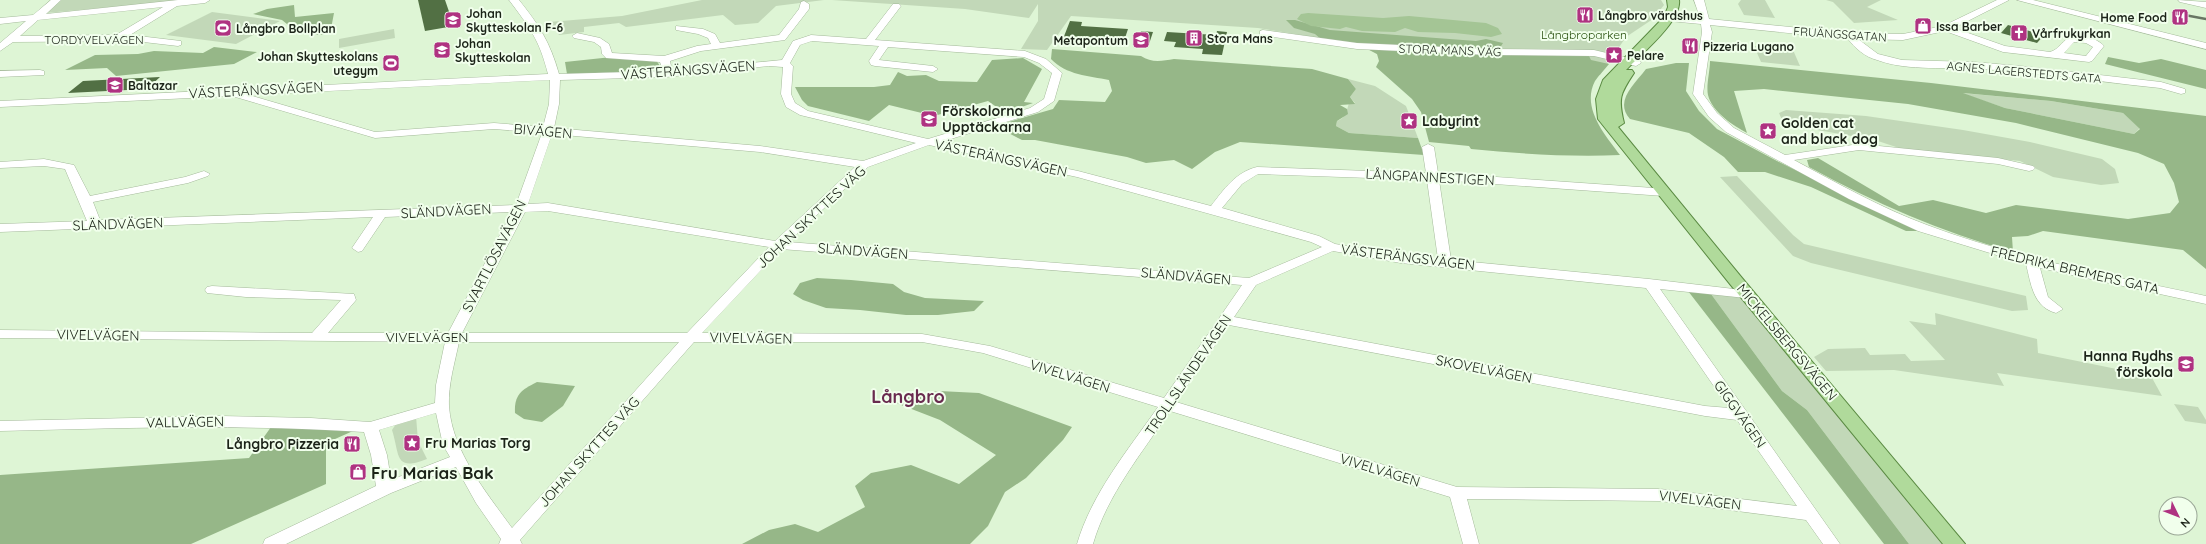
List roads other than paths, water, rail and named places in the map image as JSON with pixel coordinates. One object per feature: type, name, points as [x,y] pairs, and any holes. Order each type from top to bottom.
[{"type":"main road","points":[[1674,0],[1674,19]]},
{"type":"main road","points":[[1674,19],[1681,0]]},
{"type":"main road","name":"MICKELSBERGSVÄGEN","points":[[1674,19],[1631,62],[1619,82],[1612,104],[1621,138],[1746,294],[1955,544]]},
{"type":"street","points":[[0,48],[56,0]]},
{"type":"street","points":[[0,21],[205,0]]},
{"type":"street","name":"SVARTLÖSAVÄGEN","points":[[510,542],[459,460],[446,430],[442,406],[443,385],[453,337],[522,207],[548,131],[554,104],[555,76],[547,49],[533,24],[514,0]]},
{"type":"street","name":"FREDRIKA BREMERS GATA","points":[[1699,0],[1706,23],[1706,42],[1698,90],[1704,103],[1713,115],[1730,130],[1785,158],[1853,196],[1922,228],[2032,262],[2206,300]]},
{"type":"street","name":"FRUÄNGSGATAN","points":[[1674,19],[1851,36],[1903,37],[1946,28],[2004,0]]},
{"type":"street","points":[[2022,0],[2206,46]]},
{"type":"street","points":[[2183,0],[2206,6]]},
{"type":"street","points":[[118,38],[176,3]]},
{"type":"street","points":[[782,38],[804,9],[804,4]]},
{"type":"street","points":[[868,43],[896,6]]},
{"type":"street","points":[[679,28],[700,31],[712,36],[717,46]]},
{"type":"street","points":[[1946,28],[2004,49],[2049,55]]},
{"type":"street","name":"STORA MANS VÄG","points":[[1263,32],[1357,46],[1489,52],[1579,52],[1631,62]]},
{"type":"street","points":[[577,36],[597,40],[606,46],[609,56],[665,59],[666,74]]},
{"type":"street","name":"AGNES LAGERSTEDTS GATA","points":[[1851,36],[1856,44],[1870,54],[1895,62],[1911,64],[1974,65],[2161,85],[2181,91]]},
{"type":"street","name":"TORDYVELVÄGEN","points":[[10,40],[118,38],[178,43]]},
{"type":"street","name":"JOHAN SKYTTES VÄG","points":[[510,542],[691,337],[778,245],[864,165],[928,142],[1042,106],[1049,101],[1057,73],[1042,60],[1025,54],[811,38],[804,40],[782,38],[717,46],[688,51],[665,59]]},
{"type":"street","points":[[785,63],[796,43],[804,40]]},
{"type":"street","points":[[885,44],[874,61],[876,64],[933,69]]},
{"type":"street","name":"VÄSTERÄNGSVÄGEN","points":[[0,104],[226,91],[555,76],[666,74],[770,63],[785,63],[788,66],[786,94],[790,105],[804,113],[928,142],[1078,174],[1214,210],[1315,239],[1332,247],[1401,259],[1746,294]]},
{"type":"street","points":[[0,74],[40,73]]},
{"type":"street","name":"BIVÄGEN","points":[[226,91],[375,136],[494,126],[760,149],[864,165]]},
{"type":"street","points":[[1428,147],[1431,176],[1445,263]]},
{"type":"street","points":[[1785,158],[1803,154],[1859,147],[1998,162],[2029,168]]},
{"type":"street","points":[[0,165],[42,162],[70,167],[86,200],[95,225]]},
{"type":"street","name":"LÅNGPANNESTIGEN","points":[[1214,210],[1240,178],[1246,173],[1257,170],[1431,176],[1664,192]]},
{"type":"street","points":[[86,200],[188,180],[204,174]]},
{"type":"street","name":"SLÄNDVÄGEN","points":[[0,228],[548,207],[778,245],[1251,282]]},
{"type":"street","name":"SLÄNDVÄGEN","points":[[358,248],[381,214]]},
{"type":"street","points":[[1251,282],[1332,247]]},
{"type":"street","points":[[2032,262],[2042,299],[2056,309]]},
{"type":"street","name":"TROLLSLÄNDEVÄGEN","points":[[1085,544],[1095,514],[1118,476],[1227,320],[1251,282]]},
{"type":"street","name":"GIGGVÄGEN","points":[[1649,283],[1832,544]]},
{"type":"street","points":[[212,290],[231,292],[311,293],[348,297],[349,300],[316,337]]},
{"type":"street","name":"SKOVELVÄGEN","points":[[1227,320],[1698,409],[1742,415]]},
{"type":"street","name":"VIVELVÄGEN","points":[[0,334],[316,337],[922,338],[985,349],[1457,493],[1660,495],[1810,514]]},
{"type":"street","points":[[385,489],[379,455],[370,427],[442,406]]},
{"type":"street","name":"VALLVÄGEN","points":[[0,426],[220,421],[311,423],[370,427]]},
{"type":"street","points":[[271,544],[385,489],[459,460]]},
{"type":"street","points":[[1457,493],[1471,544]]},
{"type":"railway","points":[[2174,13],[2206,19]]},
{"type":"place","name":"Långbro värdshus","points":[[1585,15]]},
{"type":"place","name":"Home Food","points":[[2180,17]]},
{"type":"place","name":"Johan Skytteskolan F-6","points":[[453,20]]},
{"type":"place","name":"Issa Barber","points":[[1923,26]]},
{"type":"place","name":"Långbro Bollplan","points":[[223,28]]},
{"type":"place","name":"Vårfrukyrkan","points":[[2019,33]]},
{"type":"place","name":"Stora Mans","points":[[1194,38]]},
{"type":"place","name":"Metapontum","points":[[1141,40]]},
{"type":"place","name":"Pizzeria Lugano","points":[[1690,46]]},
{"type":"place","name":"Johan Skytteskolan","points":[[442,50]]},
{"type":"place","name":"Pelare","points":[[1614,55]]},
{"type":"place","name":"Johan Skytteskolans utegym","points":[[391,63]]},
{"type":"place","name":"Baltazar","points":[[115,85]]},
{"type":"place","name":"Förskolorna Upptäckarna","points":[[929,119]]},
{"type":"place","name":"Labyrint","points":[[1409,121]]},
{"type":"place","name":"Golden cat and black dog","points":[[1768,131]]},
{"type":"place","name":"Hanna Rydhs förskola","points":[[2186,364]]},
{"type":"place","name":"Fru Marias Torg","points":[[412,443]]},
{"type":"place","name":"Långbro Pizzeria","points":[[352,444]]},
{"type":"place","name":"Fru Marias Bak","points":[[358,472]]},
{"type":"district","name":"Långbro","points":[[908,396]]},
{"type":"park label","name":"Långbroparken","points":[[1584,34]]}]
